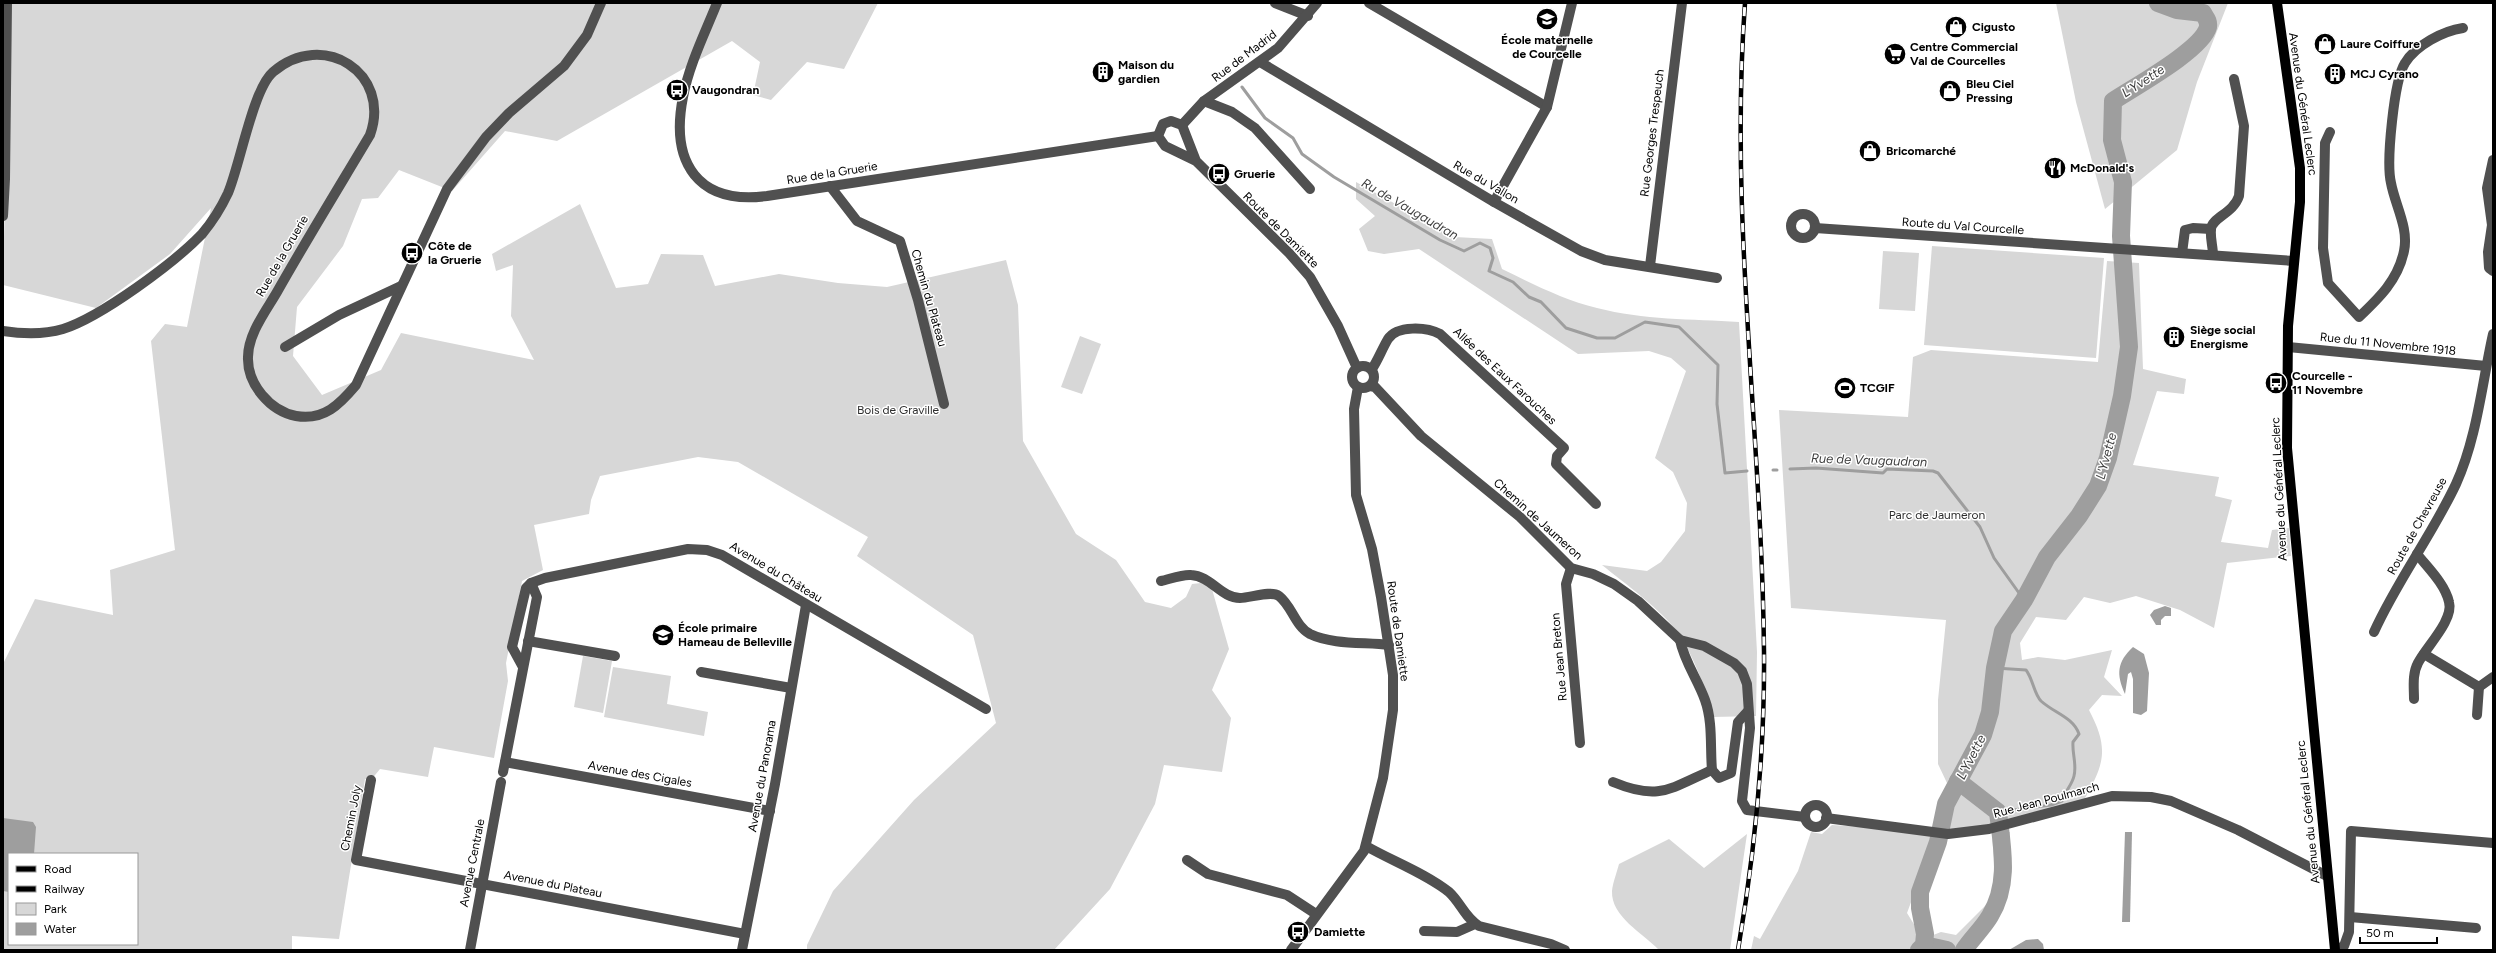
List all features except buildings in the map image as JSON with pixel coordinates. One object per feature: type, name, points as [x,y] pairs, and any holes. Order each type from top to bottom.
[{"type":"main road","name":"Avenue du Général Leclerc","points":[[2277,3],[2300,168],[2300,202],[2288,347],[2286,448],[2335,950]]},
{"type":"street","points":[[3,216],[5,179],[7,3]]},
{"type":"street","name":"Rue de la Gruerie","points":[[3,331],[46,333],[82,322],[121,298],[188,247],[214,219],[228,193],[263,86],[271,73],[298,56],[326,54],[339,58],[353,67],[362,76],[372,103],[373,126],[370,135],[315,225],[255,331],[248,358],[252,380],[260,393],[282,412],[296,416],[318,416],[338,407],[356,385],[447,189],[462,167],[509,113],[564,66],[586,35],[601,3]]},
{"type":"street","name":"Rue de la Gruerie","points":[[717,3],[683,98],[680,135],[687,162],[693,175],[714,192],[726,196],[748,199],[1158,136]]},
{"type":"street","points":[[1275,3],[1308,16]]},
{"type":"street","name":"Rue de Madrid","points":[[1184,130],[1204,102],[1278,48],[1308,16],[1317,3]]},
{"type":"street","points":[[1368,3],[1547,107]]},
{"type":"street","points":[[1494,202],[1547,107],[1572,3]]},
{"type":"street","name":"Rue Georges Trespeuch","points":[[1650,266],[1682,3]]},
{"type":"street","points":[[2330,132],[2325,143],[2323,248],[2328,283],[2359,317],[2393,281],[2404,250],[2406,237],[2390,182],[2389,159],[2390,136],[2399,74],[2405,62],[2421,47],[2451,30],[2463,28]]},
{"type":"street","name":"Rue du Vallon","points":[[1260,62],[1494,202],[1581,251],[1604,260],[1650,266],[1717,278]]},
{"type":"street","points":[[2213,255],[2211,229],[2214,222],[2236,206],[2239,196],[2244,126],[2234,79]]},
{"type":"street","points":[[1204,102],[1232,112],[1255,128],[1310,189]]},
{"type":"street","points":[[1175,121],[1184,130],[1180,146],[1168,148],[1162,144],[1158,136],[1160,128],[1167,122],[1175,121]]},
{"type":"street","name":"Route de Damiette","points":[[1184,130],[1196,161]]},
{"type":"street","name":"Route de Damiette","points":[[1168,148],[1196,161],[1289,253],[1310,277],[1338,326],[1357,368]]},
{"type":"street","points":[[2493,160],[2487,188],[2492,225],[2488,252],[2489,268],[2493,271]]},
{"type":"street","name":"Chemin du Plateau","points":[[830,186],[857,221],[900,242],[918,300],[944,404]]},
{"type":"street","name":"Route du Val Courcelle","points":[[1815,228],[2182,253]]},
{"type":"street","points":[[2211,229],[2193,228],[2186,230],[2182,253],[2294,261]]},
{"type":"street","points":[[286,347],[339,316],[401,286]]},
{"type":"street","name":"Allée des Eaux Farouches","points":[[1372,369],[1378,361],[1388,339],[1394,334],[1422,328],[1431,329],[1440,334],[1564,448],[1557,456],[1556,464],[1596,504]]},
{"type":"street","name":"Route de Chevreuse","points":[[2374,632],[2385,609],[2456,483],[2468,445],[2493,335]]},
{"type":"street","name":"Rue du 11 Novembre 1918","points":[[2288,347],[2486,366]]},
{"type":"street","points":[[1363,365],[1372,369],[1374,376],[1370,386],[1364,388],[1358,387],[1352,378],[1357,368],[1363,365]]},
{"type":"street","name":"Chemin de Jaumeron","points":[[1370,386],[1375,387],[1421,436],[1520,517],[1571,568],[1593,574],[1614,584],[1638,601],[1680,640],[1704,646],[1734,663],[1742,671],[1747,684],[1750,728],[1742,801],[1743,807],[1746,810],[1805,817]]},
{"type":"street","name":"Route de Damiette","points":[[1291,950],[1316,914],[1364,851],[1383,778],[1393,710],[1393,675],[1389,645],[1372,549],[1356,495],[1354,409],[1358,387]]},
{"type":"street","name":"Avenue du Château","points":[[531,583],[545,578],[688,548],[707,550],[722,555],[806,606],[986,709]]},
{"type":"street","points":[[2414,699],[2414,677],[2417,664],[2449,615],[2449,602],[2437,579],[2417,554]]},
{"type":"street","name":"Rue Jean Breton","points":[[1571,568],[1566,584],[1580,743]]},
{"type":"street","points":[[1161,581],[1191,575],[1212,582],[1228,596],[1239,598],[1274,594],[1280,596],[1294,618],[1311,634],[1339,641],[1389,645]]},
{"type":"street","points":[[523,667],[512,647],[523,596],[531,583]]},
{"type":"street","name":"Avenue Centrale","points":[[470,950],[537,597],[531,583]]},
{"type":"street","name":"Avenue du Panorama","points":[[742,950],[770,811],[806,606]]},
{"type":"street","points":[[528,640],[615,656]]},
{"type":"street","name":"Chemin de Jaumeron","points":[[1680,640],[1682,650],[1706,701],[1709,718],[1712,770]]},
{"type":"street","points":[[2424,654],[2479,687]]},
{"type":"street","points":[[701,672],[791,688]]},
{"type":"street","points":[[2479,687],[2493,677]]},
{"type":"street","points":[[2477,715],[2479,687]]},
{"type":"street","points":[[1613,782],[1635,791],[1661,792],[1712,770],[1719,778],[1731,773],[1738,722],[1748,711]]},
{"type":"street","name":"Avenue des Cigales","points":[[503,772],[770,811]]},
{"type":"street","name":"Chemin Joly","points":[[356,860],[371,780]]},
{"type":"street","name":"Rue Jean Poulmarch","points":[[1826,818],[1932,834],[1948,834],[1989,829],[2107,797],[2152,797],[2171,801],[2238,830],[2328,876]]},
{"type":"street","points":[[1815,805],[1823,808],[1826,818],[1823,824],[1814,826],[1808,823],[1805,817],[1808,808],[1815,805]]},
{"type":"street","points":[[2335,950],[2344,946],[2349,932],[2351,831],[2493,843]]},
{"type":"street","points":[[1366,846],[1438,884],[1450,893],[1471,922],[1522,938],[1551,944],[1565,950]]},
{"type":"street","name":"Avenue du Plateau","points":[[356,860],[745,934]]},
{"type":"street","points":[[1187,860],[1208,874],[1287,894],[1316,914]]},
{"type":"street","points":[[2350,917],[2476,928]]},
{"type":"street","points":[[1424,931],[1457,932],[1475,924]]},
{"type":"green space","name":"Bois de Graville","points":[[9,3],[878,3],[844,69],[807,62],[771,100],[753,95],[760,62],[732,41],[557,141],[505,131],[452,191],[399,170],[378,198],[362,199],[343,246],[297,307],[293,356],[322,395],[381,370],[401,333],[534,360],[511,316],[513,265],[496,271],[492,254],[580,204],[616,288],[648,284],[661,254],[703,255],[715,286],[779,274],[838,283],[887,287],[1006,260],[1018,305],[1023,441],[1076,534],[1116,560],[1145,602],[1171,608],[1186,597],[1192,584],[1210,582],[1229,649],[1212,690],[1231,718],[1222,772],[1164,765],[1155,804],[1110,889],[1054,950],[807,950],[807,945],[833,891],[914,800],[996,723],[973,635],[857,556],[868,537],[738,462],[698,457],[600,476],[591,500],[589,514],[534,525],[543,570],[522,581],[506,663],[508,681],[494,758],[434,747],[428,777],[380,769],[371,780],[365,779],[339,939],[292,936],[292,950],[3,950],[3,664],[35,599],[113,615],[110,570],[175,550],[151,341],[165,324],[187,327],[211,208],[170,254],[96,308],[3,285]]},
{"type":"green space","points":[[2056,3],[2228,3],[2197,82],[2177,150],[2105,209],[2076,102]]},
{"type":"green space","points":[[1356,182],[1455,237],[1492,239],[1502,269],[1573,301],[1597,308],[1632,315],[1739,322],[1757,652],[1756,716],[1713,717],[1699,674],[1690,653],[1678,633],[1663,615],[1653,606],[1602,565],[1647,571],[1661,562],[1685,531],[1687,503],[1673,472],[1655,458],[1686,371],[1671,358],[1649,351],[1578,354],[1419,249],[1384,254],[1368,251],[1359,229],[1375,216],[1356,199]]},
{"type":"green space","points":[[1932,246],[2104,258],[2096,358],[1924,345]]},
{"type":"green space","points":[[1883,251],[1919,253],[1915,311],[1879,309]]},
{"type":"green space","name":"Parc de Jaumeron","points":[[2107,261],[2139,263],[2143,369],[2186,379],[2184,394],[2157,391],[2133,465],[2219,477],[2215,496],[2232,500],[2221,542],[2268,548],[2272,530],[2289,528],[2291,556],[2227,563],[2214,628],[2180,610],[2136,596],[2110,603],[2084,597],[2066,620],[2036,617],[2020,643],[2022,660],[2038,657],[2065,660],[2112,650],[2104,677],[2122,696],[2102,695],[2089,710],[2100,735],[2102,745],[2100,765],[2091,787],[2084,800],[2004,824],[1937,832],[1947,783],[1938,764],[1938,700],[1946,620],[1791,608],[1779,410],[1908,417],[1913,357],[1931,350],[2098,362]]},
{"type":"green space","points":[[1080,336],[1101,344],[1082,394],[1061,387]]},
{"type":"green space","points":[[583,656],[612,661],[603,713],[574,707]]},
{"type":"green space","points":[[613,667],[671,676],[667,704],[708,712],[704,736],[604,717]]},
{"type":"green space","points":[[1832,825],[1937,832],[1907,913],[1923,939],[1941,932],[1956,935],[1990,901],[1995,877],[1992,832],[2010,832],[2003,905],[1972,950],[1751,950],[1754,936],[1760,939],[1798,871],[1811,832],[1822,834]]},
{"type":"green space","points":[[1747,834],[1730,950],[1659,950],[1629,924],[1617,909],[1613,900],[1612,891],[1619,864],[1669,839],[1704,868]]},
{"type":"water","points":[[2165,606],[2171,608],[2171,616],[2165,616],[2161,620],[2161,625],[2156,625],[2150,615],[2154,610]]},
{"type":"water","points":[[2133,647],[2144,654],[2149,673],[2147,711],[2141,715],[2133,713],[2133,679],[2131,672],[2128,674],[2125,694],[2119,674],[2121,663]]},
{"type":"water","points":[[3,818],[33,822],[36,827],[34,853],[8,853],[8,892],[3,891]]},
{"type":"water","points":[[2125,832],[2132,832],[2130,922],[2122,922]]},
{"type":"water","points":[[2038,939],[2043,944],[2044,950],[2009,950],[2026,940]]},
{"type":"waterway","name":"L'Yvette","points":[[1919,950],[1924,945],[1925,934],[1920,908],[1920,892],[1938,842],[1946,804],[1983,735],[1990,712],[1995,668],[2003,631],[2024,600],[2047,557],[2079,516],[2098,486],[2108,458],[2122,396],[2129,347],[2121,236],[2123,182],[2112,140],[2113,101],[2181,57],[2194,46],[2203,36],[2208,27],[2208,21],[2203,13],[2177,10],[2158,3]]},
{"type":"waterway","name":"Ru de Vaugaudran","points":[[1219,76],[1227,69],[1230,72]]},
{"type":"waterway","name":"Ru de Vaugaudran","points":[[1242,87],[1265,118],[1293,138],[1302,154],[1334,177],[1440,240],[1464,251],[1480,243],[1490,248],[1493,258],[1489,271],[1513,282],[1529,297],[1541,302],[1566,328],[1597,338],[1615,338],[1645,322],[1679,327],[1718,365],[1717,404],[1725,473],[1747,471]]},
{"type":"waterway","name":"Rue de Vaugaudran","points":[[1790,469],[1816,468],[1883,473],[1887,469],[1933,471],[1938,473],[1980,527],[1994,558],[2024,600]]},
{"type":"waterway","points":[[1995,668],[2026,670],[2041,701],[2068,719],[2079,734],[2073,742],[2075,767],[2074,776],[2062,801],[2051,805],[1998,812]]},
{"type":"waterway","points":[[1958,781],[1998,812],[2003,865],[2000,891],[1996,904],[1990,916],[1964,950]]},
{"type":"waterway","points":[[1924,945],[1947,950]]},
{"type":"railway","points":[[1738,950],[1758,801],[1764,688],[1762,570],[1743,246],[1741,84],[1745,3]]},
{"type":"place","name":"École maternelle de Courcelle","points":[[1547,19]]},
{"type":"place","name":"Cigusto","points":[[1956,27]]},
{"type":"place","name":"Laure Coiffure","points":[[2325,44]]},
{"type":"place","name":"Centre Commercial Val de Courcelles","points":[[1895,54]]},
{"type":"place","name":"Maison du gardien","points":[[1103,72]]},
{"type":"place","name":"MCJ Cyrano","points":[[2335,74]]},
{"type":"place","name":"Vaugondran","points":[[677,90]]},
{"type":"place","name":"Bleu Ciel Pressing","points":[[1950,91]]},
{"type":"place","name":"Bricomarché","points":[[1870,151]]},
{"type":"place","name":"McDonald's","points":[[2055,168]]},
{"type":"place","name":"Gruerie","points":[[1219,174]]},
{"type":"place","name":"Côte de la Gruerie","points":[[412,253]]},
{"type":"place","name":"Siège social Energisme","points":[[2174,337]]},
{"type":"place","name":"Courcelle - 11 Novembre","points":[[2276,383]]},
{"type":"place","name":"TCGIF","points":[[1845,388]]},
{"type":"place","name":"École primaire Hameau de Belleville","points":[[663,635]]},
{"type":"place","name":"Damiette","points":[[1298,932]]}]
